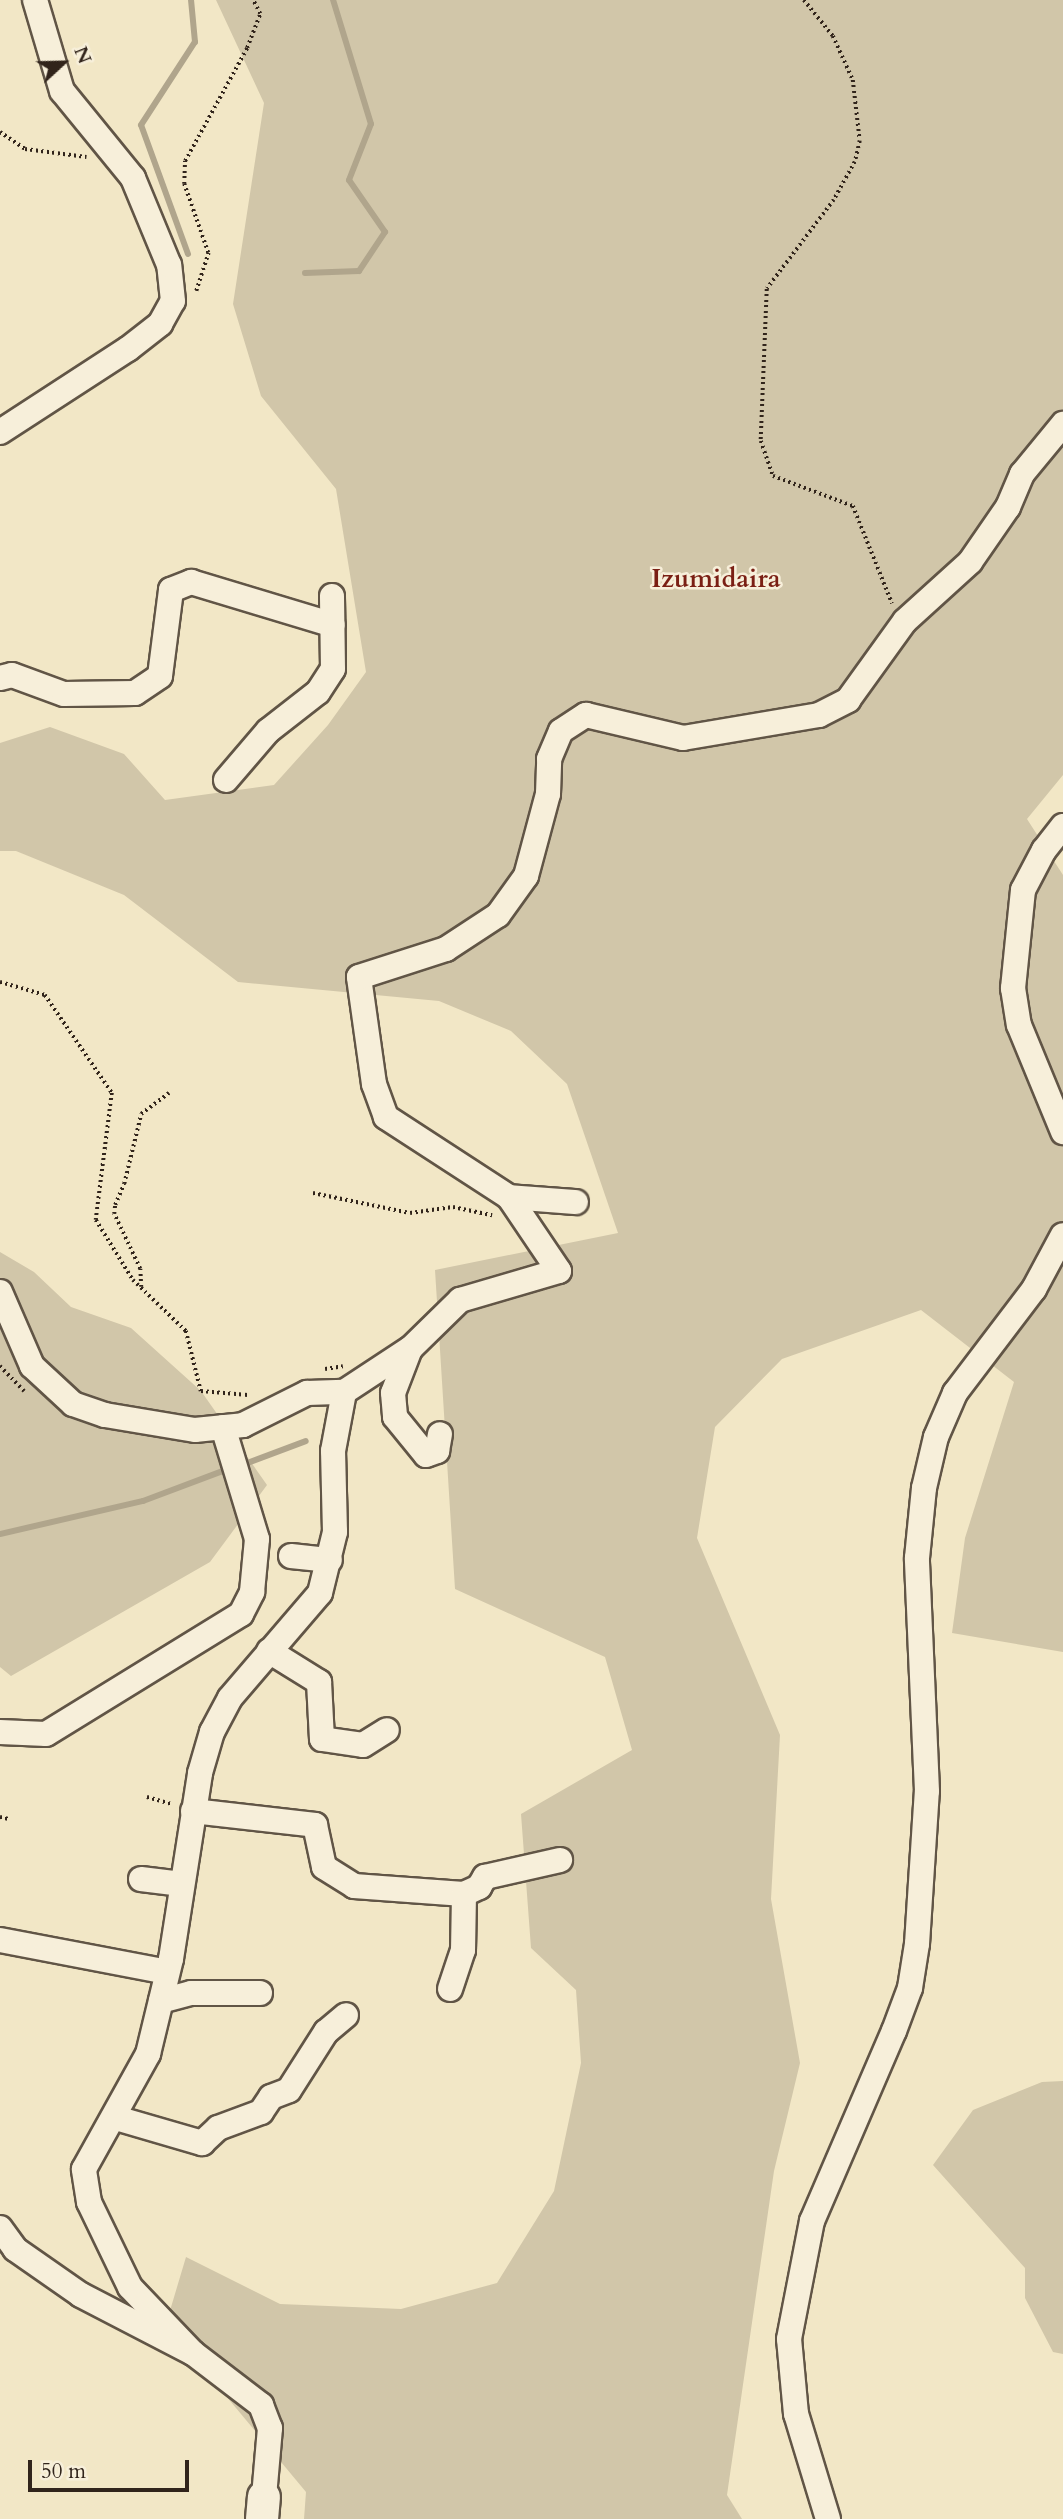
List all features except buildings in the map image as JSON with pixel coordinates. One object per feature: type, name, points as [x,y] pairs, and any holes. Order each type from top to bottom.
[{"type":"street","points":[[0,432],[128,349],[160,324],[173,301],[169,265],[133,178],[62,91],[35,0]]},
{"type":"street","points":[[0,1292],[32,1366],[73,1404],[105,1415],[195,1430],[243,1425],[307,1393],[352,1387],[411,1348],[460,1300],[559,1271],[509,1197],[386,1117],[374,1084],[359,976],[446,949],[498,915],[526,876],[548,794],[549,759],[561,731],[586,715],[682,738],[819,715],[848,700],[905,621],[970,562],[1007,507],[1023,474],[1063,424]]},
{"type":"street","points":[[0,678],[12,675],[64,694],[135,693],[160,676],[171,590],[191,582],[332,625]]},
{"type":"street","points":[[226,780],[268,731],[318,692],[333,669],[332,596]]},
{"type":"street","points":[[1063,826],[1044,850],[1023,890],[1013,988],[1019,1024],[1063,1132]]},
{"type":"street","points":[[509,1197],[576,1202]]},
{"type":"street","points":[[828,2519],[796,2414],[789,2339],[812,2221],[894,2031],[910,1988],[917,1944],[927,1791],[917,1558],[924,1488],[936,1437],[955,1393],[1034,1289],[1063,1235]]},
{"type":"street","points":[[411,1348],[393,1393],[395,1417],[426,1455],[437,1451],[440,1434]]},
{"type":"street","points":[[261,2511],[270,2428],[261,2405],[193,2353],[130,2287],[89,2202],[84,2169],[96,2141],[116,2118],[148,2054],[167,1972],[193,1811],[212,1732],[230,1698],[320,1593],[335,1532],[332,1451],[352,1387]]},
{"type":"street","points":[[0,1732],[46,1734],[242,1614],[252,1592],[257,1539],[223,1427]]},
{"type":"street","points":[[291,1556],[330,1560]]},
{"type":"street","points":[[269,1651],[320,1682],[322,1739],[363,1745],[387,1730]]},
{"type":"street","points":[[193,1811],[315,1825],[324,1867],[354,1886],[464,1894],[479,1887],[485,1877],[560,1860]]},
{"type":"street","points":[[141,1879],[180,1884]]},
{"type":"street","points":[[450,1989],[463,1950],[464,1894]]},
{"type":"street","points":[[0,1940],[167,1972]]},
{"type":"street","points":[[161,2001],[191,1993],[260,1993]]},
{"type":"street","points":[[116,2118],[202,2143],[227,2117],[261,2112],[271,2097],[289,2090],[326,2032],[346,2015]]},
{"type":"street","points":[[0,2228],[15,2249],[80,2295],[193,2353]]},
{"type":"path","points":[[195,294],[208,253],[184,184],[185,161],[247,48],[260,14],[253,0]]},
{"type":"path","points":[[803,0],[833,36],[853,80],[860,142],[855,162],[834,200],[767,289],[761,441],[773,476],[853,506],[886,594],[905,621]]},
{"type":"path","points":[[0,132],[25,149],[116,160]]},
{"type":"path","points":[[0,982],[46,995],[112,1093],[96,1220],[141,1287],[186,1331],[201,1391],[246,1396],[258,1392]]},
{"type":"path","points":[[141,1287],[140,1269],[114,1214],[115,1205],[124,1184],[141,1114],[169,1093]]},
{"type":"path","points":[[313,1194],[410,1213],[453,1207],[526,1221]]},
{"type":"path","points":[[317,1371],[340,1363],[352,1387]]},
{"type":"path","points":[[0,1817],[9,1819]]},
{"type":"shaded area","points":[[216,0],[1063,0],[1063,775],[1027,819],[1063,875],[1063,1652],[952,1633],[965,1538],[1014,1382],[921,1310],[782,1359],[715,1427],[697,1538],[780,1735],[771,1899],[800,2063],[774,2171],[727,2495],[742,2519],[304,2519],[306,2492],[166,2324],[186,2257],[280,2304],[401,2309],[497,2283],[554,2191],[581,2063],[576,1990],[531,1948],[521,1814],[632,1750],[605,1657],[455,1589],[435,1270],[618,1233],[567,1084],[511,1031],[439,1001],[238,982],[124,895],[16,851],[0,851],[0,743],[50,727],[124,754],[165,800],[274,785],[328,725],[366,672],[336,489],[261,396],[233,304],[264,103]]},
{"type":"shaded area","points":[[0,1252],[34,1272],[71,1307],[131,1328],[201,1391],[267,1485],[210,1562],[11,1676],[0,1667]]},
{"type":"shaded area","points":[[1063,2081],[1063,2354],[1053,2352],[1025,2298],[1025,2268],[933,2165],[973,2110],[1042,2082]]},
{"type":"waterway","points":[[188,254],[141,125],[195,42],[191,0]]},
{"type":"waterway","points":[[305,273],[359,271],[385,232],[349,180],[371,124],[333,0]]},
{"type":"waterway","points":[[242,1465],[306,1441]]},
{"type":"waterway","points":[[0,1534],[143,1501],[231,1468]]},
{"type":"district","name":"Izumidaira","points":[[716,579]]}]
